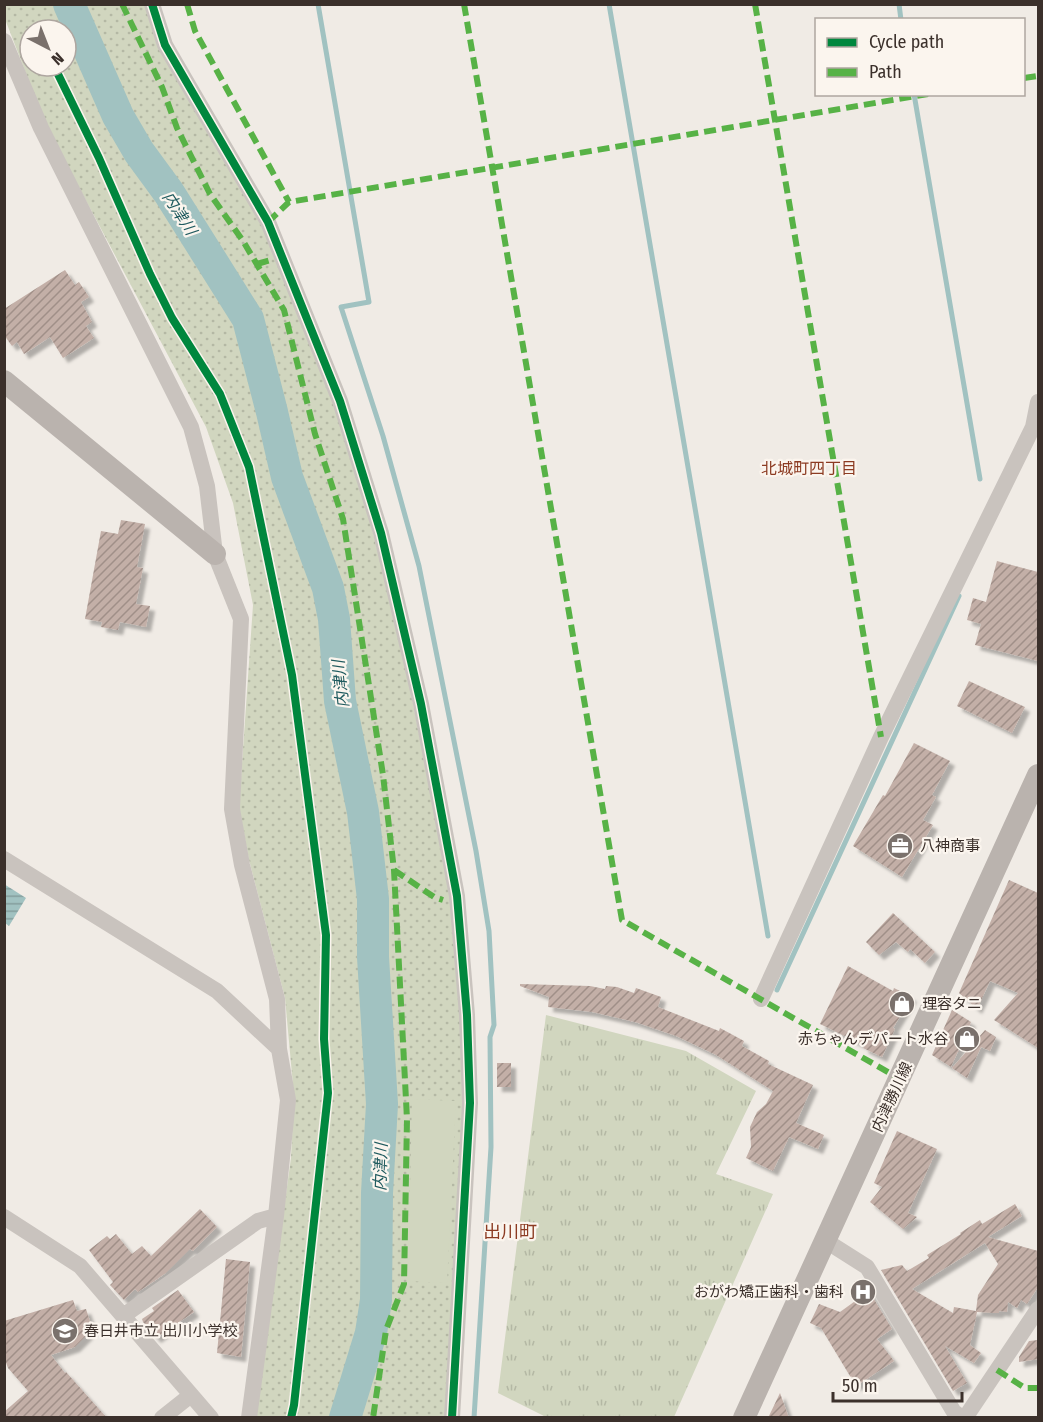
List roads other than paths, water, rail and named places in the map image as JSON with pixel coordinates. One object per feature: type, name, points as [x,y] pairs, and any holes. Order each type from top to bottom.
[{"type":"main road","points":[[4,381],[215,554]]},
{"type":"main road","name":"内津勝川線","points":[[744,1418],[1038,775]]},
{"type":"street","points":[[152,4],[165,45],[268,222],[340,401],[381,533],[421,704],[457,896],[467,1015],[470,1103],[453,1418]]},
{"type":"street","points":[[4,41],[41,128],[190,427],[207,486],[215,554],[241,619],[232,809],[242,865],[277,999],[279,1049],[288,1100],[276,1216],[249,1418]]},
{"type":"street","points":[[761,999],[881,737],[1033,427],[1038,402]]},
{"type":"street","points":[[4,859],[217,991],[279,1049]]},
{"type":"street","points":[[123,1316],[258,1221],[276,1216]]},
{"type":"street","points":[[4,1217],[80,1266],[212,1418]]},
{"type":"street","points":[[826,1241],[867,1267],[954,1412],[963,1418],[1038,1309]]},
{"type":"street","points":[[162,1418],[191,1395]]},
{"type":"water","points":[[4,884],[26,898],[9,926],[5,923]]},
{"type":"waterway","name":"内津川","points":[[69,4],[118,116],[248,319],[287,477],[328,588],[334,619],[340,701],[363,812],[373,899],[373,957],[382,1104],[377,1193],[376,1300],[371,1333],[345,1418]]},
{"type":"waterway","points":[[318,4],[369,302],[341,307],[383,436],[419,566],[476,851],[489,931],[494,1025],[490,1037],[491,1147],[474,1418]]},
{"type":"waterway","points":[[609,4],[768,936]]},
{"type":"waterway","points":[[899,4],[901,18]]},
{"type":"waterway","points":[[914,96],[980,479]]},
{"type":"waterway","points":[[777,990],[959,596]]},
{"type":"place","name":"八神商事","points":[[900,846]]},
{"type":"place","name":"理容タニ","points":[[902,1004]]},
{"type":"place","name":"赤ちゃんデパート水谷","points":[[967,1039]]},
{"type":"place","name":"おがわ矯正歯科・歯科","points":[[863,1292]]},
{"type":"place","name":"春日井市立 出川小学校","points":[[65,1331]]},
{"type":"district","name":"北城町四丁目","points":[[809,468]]},
{"type":"district","name":"出川町","points":[[510,1232]]}]
